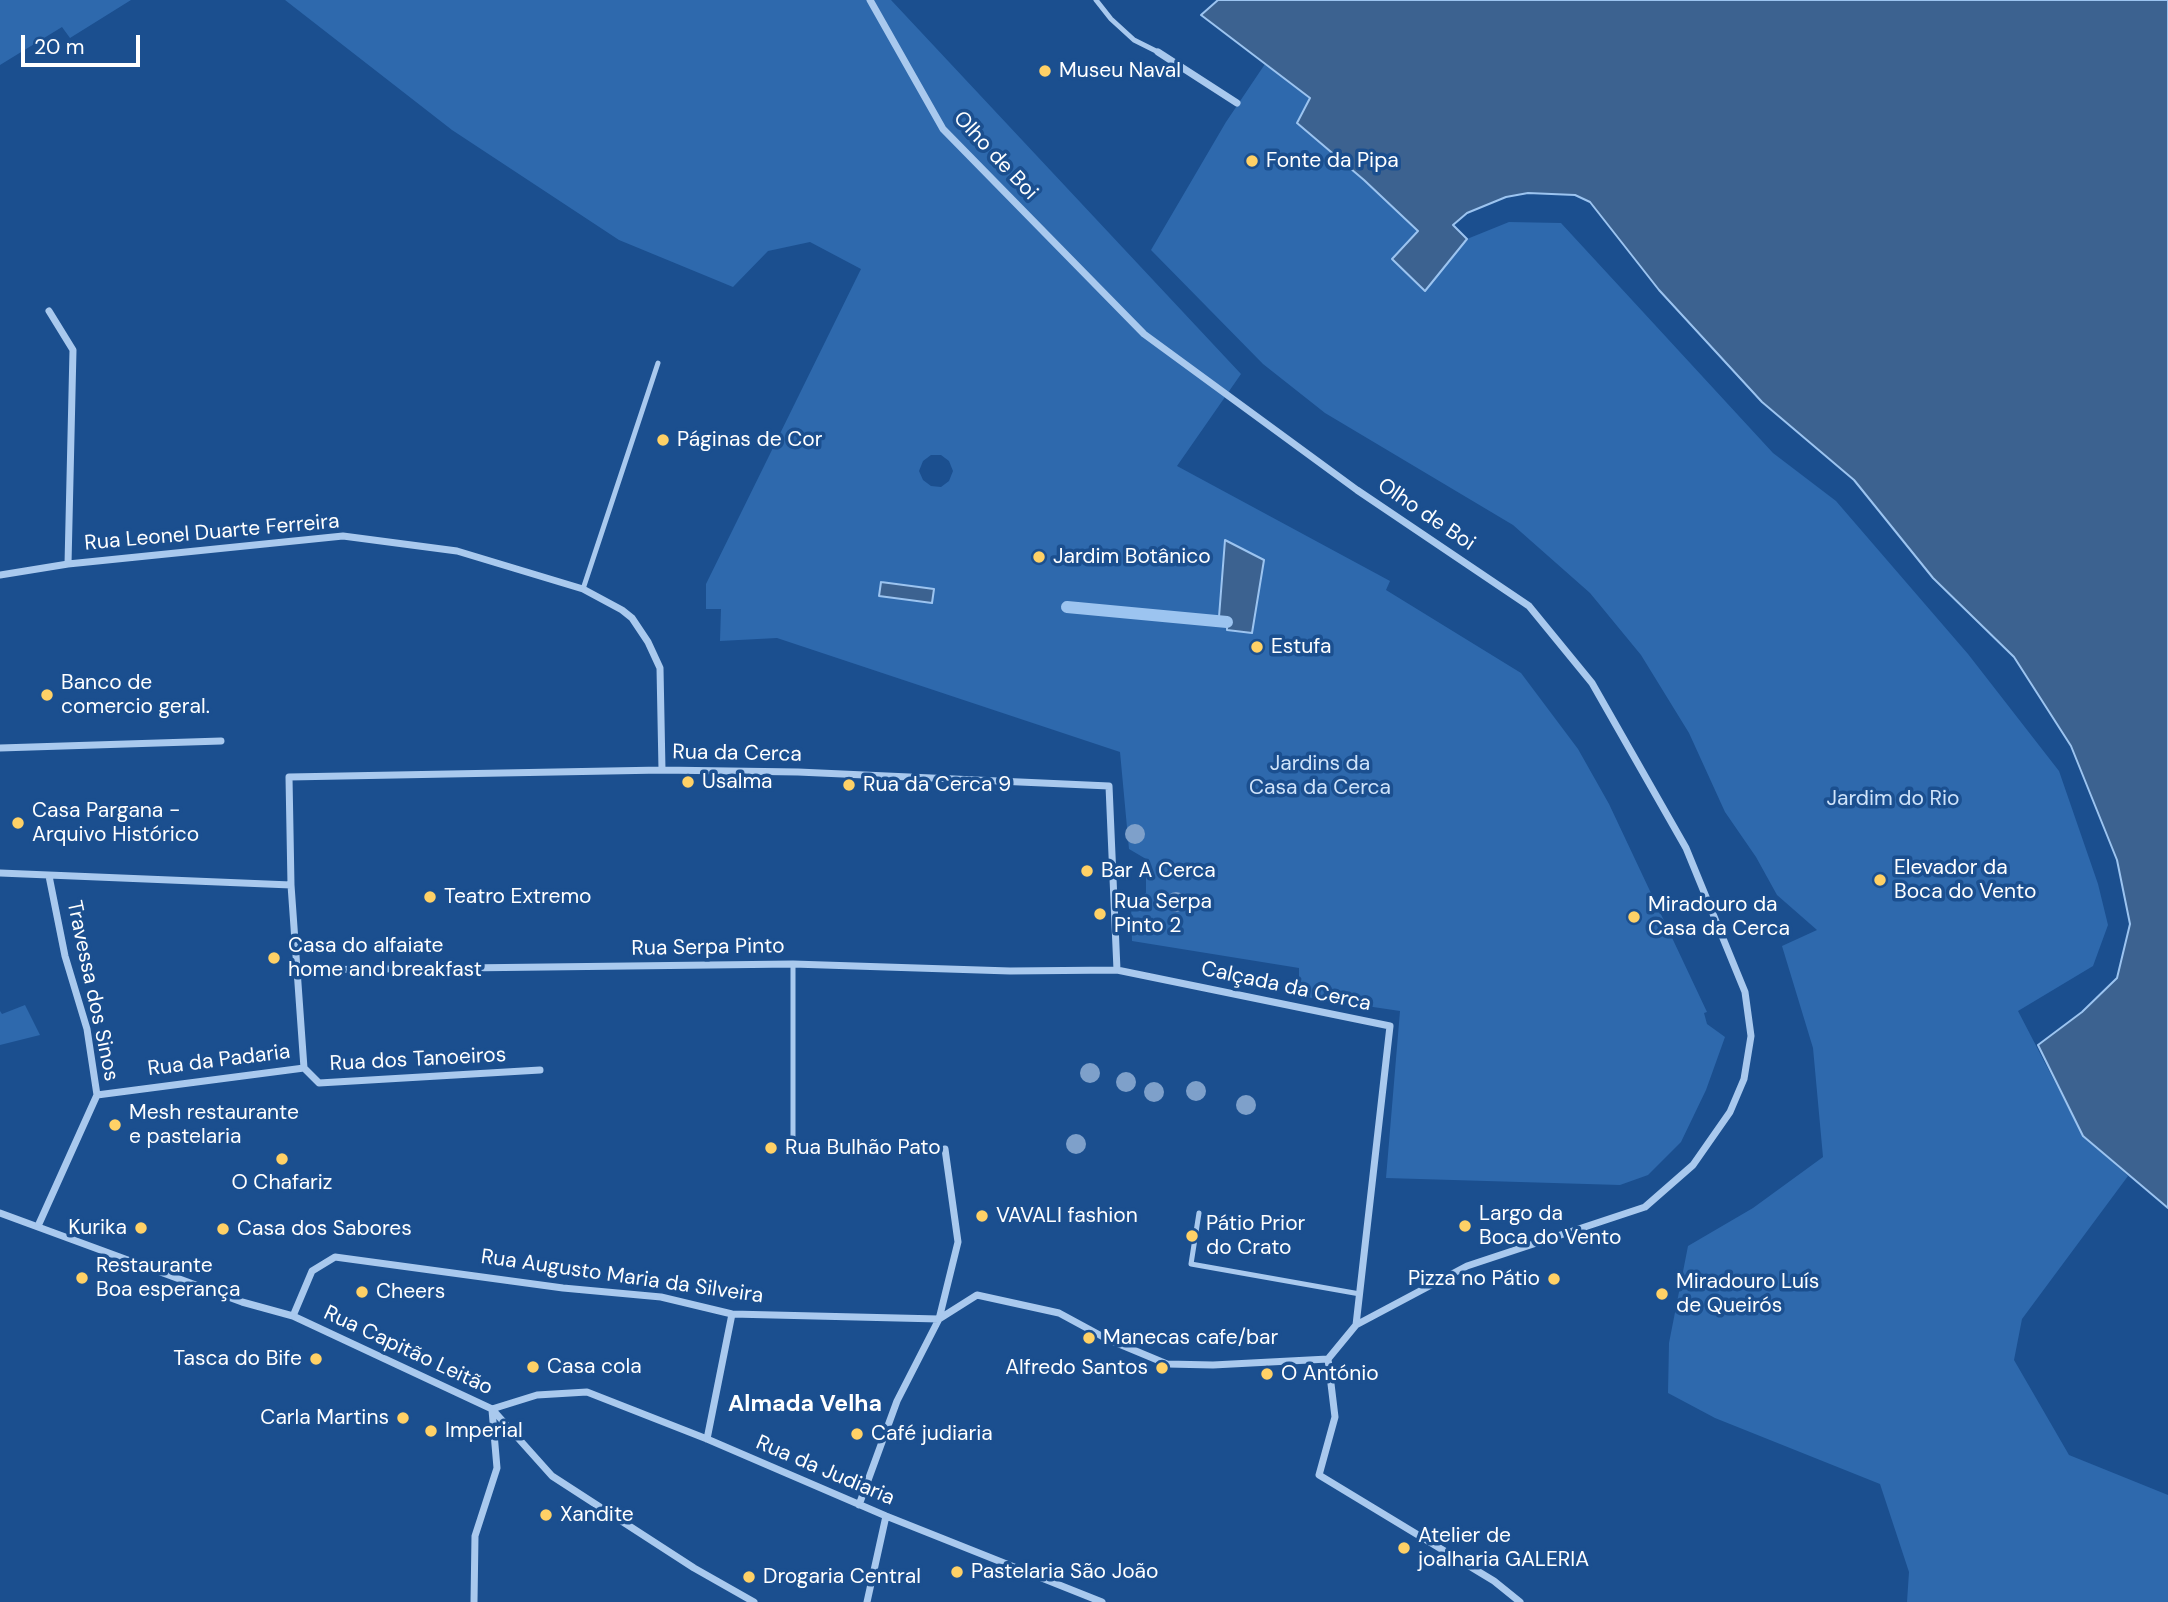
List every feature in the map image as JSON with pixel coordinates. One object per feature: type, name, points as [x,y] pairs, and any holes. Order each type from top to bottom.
[{"type":"street","name":"Olho de Boi","points":[[870,0],[943,130],[1144,334],[1357,490],[1529,606],[1592,683],[1686,848],[1745,992],[1751,1036],[1744,1079],[1730,1112],[1693,1165],[1645,1207],[1467,1266],[1356,1325]]},
{"type":"street","points":[[1158,52],[1237,103]]},
{"type":"street","points":[[49,311],[74,350],[68,564]]},
{"type":"street","name":"Rua Leonel Duarte Ferreira","points":[[0,575],[68,564],[343,536],[457,551],[583,589],[632,618],[656,656],[660,668],[663,770]]},
{"type":"street","points":[[0,748],[221,741]]},
{"type":"street","name":"Rua da Cerca","points":[[291,885],[289,777],[663,770],[799,772],[1109,786],[1117,970]]},
{"type":"street","points":[[0,873],[291,885],[304,1068]]},
{"type":"street","name":"Travessa dos Sinos","points":[[38,1226],[97,1095],[87,1029],[65,956],[49,876]]},
{"type":"street","name":"Rua Serpa Pinto","points":[[298,970],[793,964],[1010,971],[1117,970]]},
{"type":"street","name":"Calçada da Cerca","points":[[1117,970],[1390,1026],[1360,1294]]},
{"type":"street","name":"Rua da Padaria","points":[[97,1095],[304,1068]]},
{"type":"street","name":"Rua dos Tanoeiros","points":[[304,1068],[319,1083],[540,1070]]},
{"type":"street","points":[[859,1504],[897,1401],[939,1319],[958,1242],[945,1149]]},
{"type":"street","name":"Rua Capitão Leitão","points":[[0,1213],[242,1302],[293,1316],[492,1409],[552,1476],[754,1602]]},
{"type":"street","name":"Rua Augusto Maria da Silveira","points":[[293,1316],[312,1271],[335,1257],[661,1297],[733,1314],[939,1319]]},
{"type":"street","points":[[939,1319],[977,1294],[1059,1313],[1107,1339],[1167,1364],[1213,1365],[1328,1359]]},
{"type":"street","points":[[1360,1294],[1356,1325],[1328,1359],[1335,1417],[1319,1475],[1494,1581],[1520,1602]]},
{"type":"street","points":[[707,1439],[733,1314]]},
{"type":"street","name":"Rua da Judiaria","points":[[492,1409],[537,1395],[587,1392],[1102,1602]]},
{"type":"street","points":[[474,1602],[475,1536],[497,1468],[492,1409]]},
{"type":"street","points":[[867,1602],[886,1516]]},
{"type":"lane","points":[[1096,0],[1111,19],[1134,40],[1158,52]]},
{"type":"lane","points":[[583,589],[658,363]]},
{"type":"lane","points":[[793,964],[793,1152]]},
{"type":"lane","points":[[1199,1213],[1191,1264],[1360,1294]]},
{"type":"green space","points":[[0,0],[131,0],[70,38],[62,27],[0,65]]},
{"type":"green space","name":"Jardins da Casa da Cerca","points":[[285,0],[891,0],[1241,374],[1177,466],[1390,581],[1386,590],[1521,673],[1578,749],[1609,804],[1707,1012],[1704,1013],[1707,1024],[1725,1037],[1706,1090],[1681,1142],[1648,1175],[1620,1185],[1386,1178],[1400,1011],[1299,996],[1299,968],[1132,941],[1131,902],[1146,893],[1146,859],[1129,849],[1120,752],[777,638],[720,641],[721,609],[706,609],[706,584],[861,269],[810,242],[768,251],[733,287],[619,240],[452,130]],"holes":[[[931,455],[941,455],[949,461],[953,471],[949,481],[941,487],[931,486],[923,480],[919,471],[923,461]]]},
{"type":"green space","name":"Jardim do Rio","points":[[1265,64],[1310,98],[1297,123],[1418,231],[1425,290],[1467,239],[1509,222],[1561,223],[1773,453],[1836,501],[1968,654],[2059,771],[2098,884],[2108,925],[2093,966],[2018,1011],[2083,1136],[2128,1176],[2022,1319],[2014,1360],[2069,1455],[2168,1495],[2168,1602],[1907,1602],[1909,1572],[1880,1484],[1715,1418],[1668,1393],[1669,1343],[1688,1246],[1753,1208],[1823,1157],[1813,1048],[1782,946],[1817,930],[1777,895],[1756,857],[1725,812],[1689,733],[1641,655],[1590,593],[1513,525],[1325,413],[1263,364],[1151,250],[1226,122]]},
{"type":"green space","points":[[25,1005],[40,1035],[0,1045],[0,1011],[2,1014]]},
{"type":"shaded area","points":[[1218,0],[2168,0],[2168,1208],[2083,1136],[2038,1045],[2082,1012],[2117,978],[2130,924],[2117,860],[2071,746],[2014,657],[1933,578],[1854,480],[1762,402],[1659,290],[1590,202],[1575,195],[1528,193],[1506,197],[1467,213],[1453,225],[1467,239],[1425,291],[1392,259],[1418,231],[1297,123],[1310,98],[1201,15]]},
{"type":"shaded area","points":[[1225,540],[1264,560],[1252,633],[1227,630],[1227,618],[1219,617]]},
{"type":"shaded area","points":[[881,582],[934,589],[932,603],[879,596]]},
{"type":"waterway","points":[[1067,607],[1227,622]]},
{"type":"place","name":"Museu Naval","points":[[1045,71]]},
{"type":"place","name":"Fonte da Pipa","points":[[1252,161]]},
{"type":"place","name":"Páginas de Cor","points":[[663,440]]},
{"type":"place","name":"Jardim Botânico","points":[[1039,557]]},
{"type":"place","name":"Estufa","points":[[1257,647]]},
{"type":"place","name":"Banco de comercio geral.","points":[[47,695]]},
{"type":"place","name":"Usalma","points":[[688,782]]},
{"type":"place","name":"Rua da Cerca 9","points":[[849,785]]},
{"type":"place","name":"Casa Pargana - Arquivo Histórico","points":[[18,823]]},
{"type":"place","name":"Bar A Cerca","points":[[1087,871]]},
{"type":"place","name":"Elevador da Boca do Vento","points":[[1880,880]]},
{"type":"place","name":"Teatro Extremo","points":[[430,897]]},
{"type":"place","name":"Rua Serpa Pinto 2","points":[[1100,914]]},
{"type":"place","name":"Miradouro da Casa da Cerca","points":[[1634,917]]},
{"type":"place","name":"Casa do alfaiate home and breakfast","points":[[274,958]]},
{"type":"place","name":"Mesh restaurante e pastelaria","points":[[115,1125]]},
{"type":"place","name":"Rua Bulhão Pato","points":[[771,1148]]},
{"type":"place","name":"O Chafariz","points":[[282,1159]]},
{"type":"place","name":"VAVALI fashion","points":[[982,1216]]},
{"type":"place","name":"Largo da Boca do Vento","points":[[1465,1226]]},
{"type":"place","name":"Kurika","points":[[141,1228]]},
{"type":"place","name":"Casa dos Sabores","points":[[223,1229]]},
{"type":"place","name":"Pátio Prior do Crato","points":[[1192,1236]]},
{"type":"place","name":"Restaurante Boa esperança","points":[[82,1278]]},
{"type":"place","name":"Pizza no Pátio","points":[[1554,1279]]},
{"type":"place","name":"Cheers","points":[[362,1292]]},
{"type":"place","name":"Miradouro Luís de Queirós","points":[[1662,1294]]},
{"type":"place","name":"Manecas cafe/bar","points":[[1089,1338]]},
{"type":"place","name":"Tasca do Bife","points":[[316,1359]]},
{"type":"place","name":"Casa cola","points":[[533,1367]]},
{"type":"place","name":"Alfredo Santos","points":[[1162,1368]]},
{"type":"place","name":"O António","points":[[1267,1374]]},
{"type":"place","name":"Carla Martins","points":[[403,1418]]},
{"type":"place","name":"Imperial","points":[[431,1431]]},
{"type":"place","name":"Café judiaria","points":[[857,1434]]},
{"type":"place","name":"Xandite","points":[[546,1515]]},
{"type":"place","name":"Atelier de joalharia GALERIA","points":[[1404,1548]]},
{"type":"place","name":"Pastelaria São João","points":[[957,1572]]},
{"type":"place","name":"Drogaria Central","points":[[749,1577]]},
{"type":"district","name":"Almada Velha","points":[[805,1405]]}]
